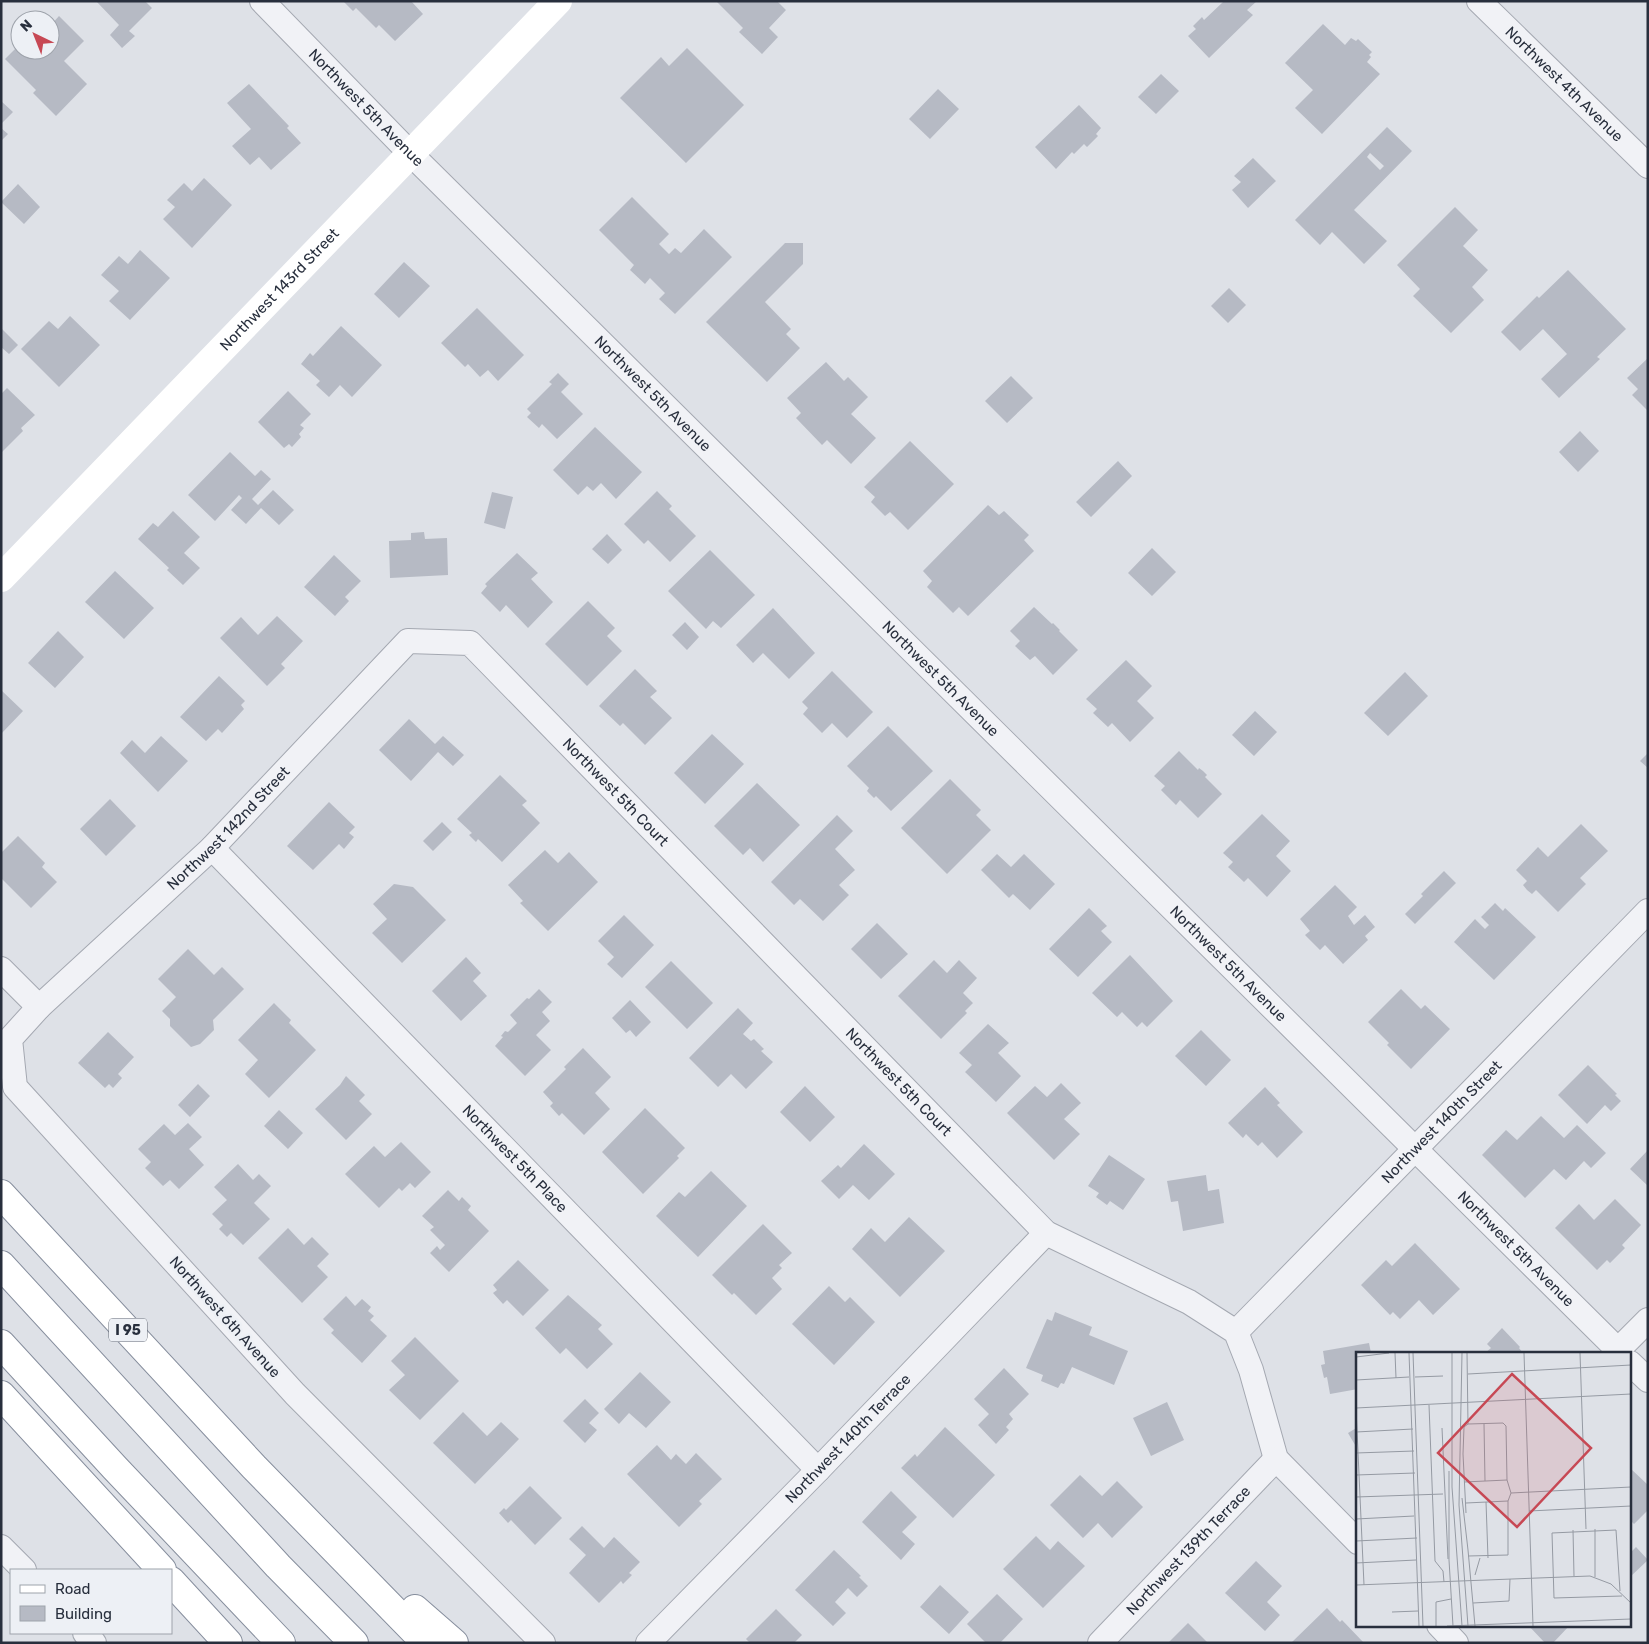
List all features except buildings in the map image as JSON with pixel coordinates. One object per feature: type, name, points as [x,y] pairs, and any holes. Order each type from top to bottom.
[{"type":"main road","name":"Northwest 143rd Street","points":[[1,578],[558,1]]},
{"type":"main road","name":"I 95","points":[[1,1194],[254,1466],[426,1643]]},
{"type":"main road","points":[[1,1264],[278,1566],[354,1643]]},
{"type":"main road","points":[[1,1344],[115,1468],[281,1643]]},
{"type":"main road","points":[[1,1395],[161,1569]]},
{"type":"main road","points":[[254,1466],[454,1643]]},
{"type":"main road","points":[[172,1581],[228,1643]]},
{"type":"street","name":"Northwest 5th Avenue","points":[[262,1],[410,153],[1620,1352]]},
{"type":"street","name":"Northwest 4th Avenue","points":[[1479,1],[1648,166]]},
{"type":"street","name":"Northwest 142nd Street","points":[[39,1007],[212,848],[408,641]]},
{"type":"street","name":"Northwest 5th Court","points":[[408,641],[470,643],[1046,1232],[1189,1302],[1236,1332]]},
{"type":"street","name":"Northwest 5th Place","points":[[212,848],[818,1470]]},
{"type":"street","name":"Northwest 140th Street","points":[[1236,1332],[1648,911]]},
{"type":"street","points":[[1,969],[39,1007]]},
{"type":"street","name":"Northwest 6th Avenue","points":[[39,1007],[10,1039],[15,1087],[295,1394],[542,1643]]},
{"type":"street","name":"Northwest 140th Terrace","points":[[648,1643],[818,1470],[1046,1232]]},
{"type":"street","points":[[1625,1352],[1648,1320]]},
{"type":"street","points":[[1236,1332],[1251,1370],[1276,1459],[1356,1540]]},
{"type":"street","name":"Northwest 5th Avenue","points":[[1632,1364],[1648,1380]]},
{"type":"street","name":"Northwest 139th Terrace","points":[[1100,1643],[1276,1459]]},
{"type":"street","points":[[1,1547],[23,1569]]},
{"type":"street","points":[[1440,1626],[1456,1643]]},
{"type":"street","points":[[85,1634],[94,1643]]}]
